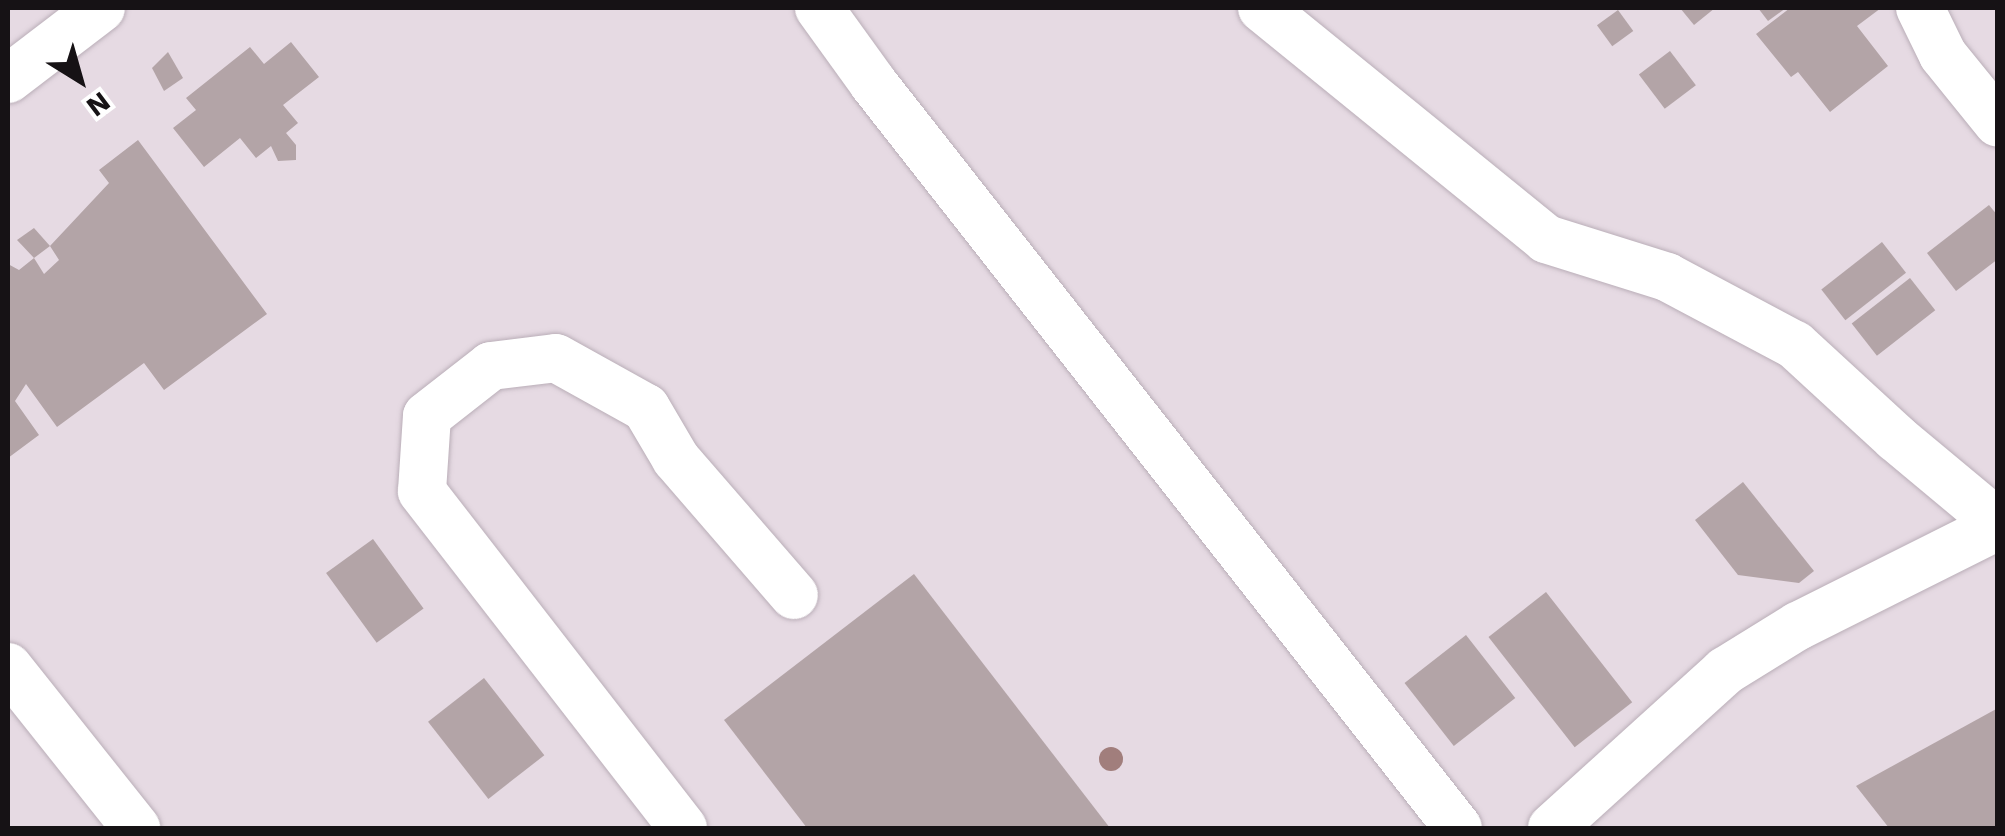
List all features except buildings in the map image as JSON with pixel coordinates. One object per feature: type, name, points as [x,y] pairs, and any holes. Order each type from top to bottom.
[{"type":"street","points":[[8,79],[101,8]]},
{"type":"street","points":[[819,8],[1458,828]]},
{"type":"street","points":[[846,8],[873,82]]},
{"type":"street","points":[[1262,8],[1546,239],[1667,277],[1795,345],[1998,524],[1798,626],[1725,670],[1552,828]]},
{"type":"street","points":[[1920,8],[1943,55],[1998,123]]},
{"type":"street","points":[[683,828],[422,491],[427,416],[490,366],[556,358],[646,408],[676,459],[794,596]]},
{"type":"street","points":[[8,666],[136,828]]}]
